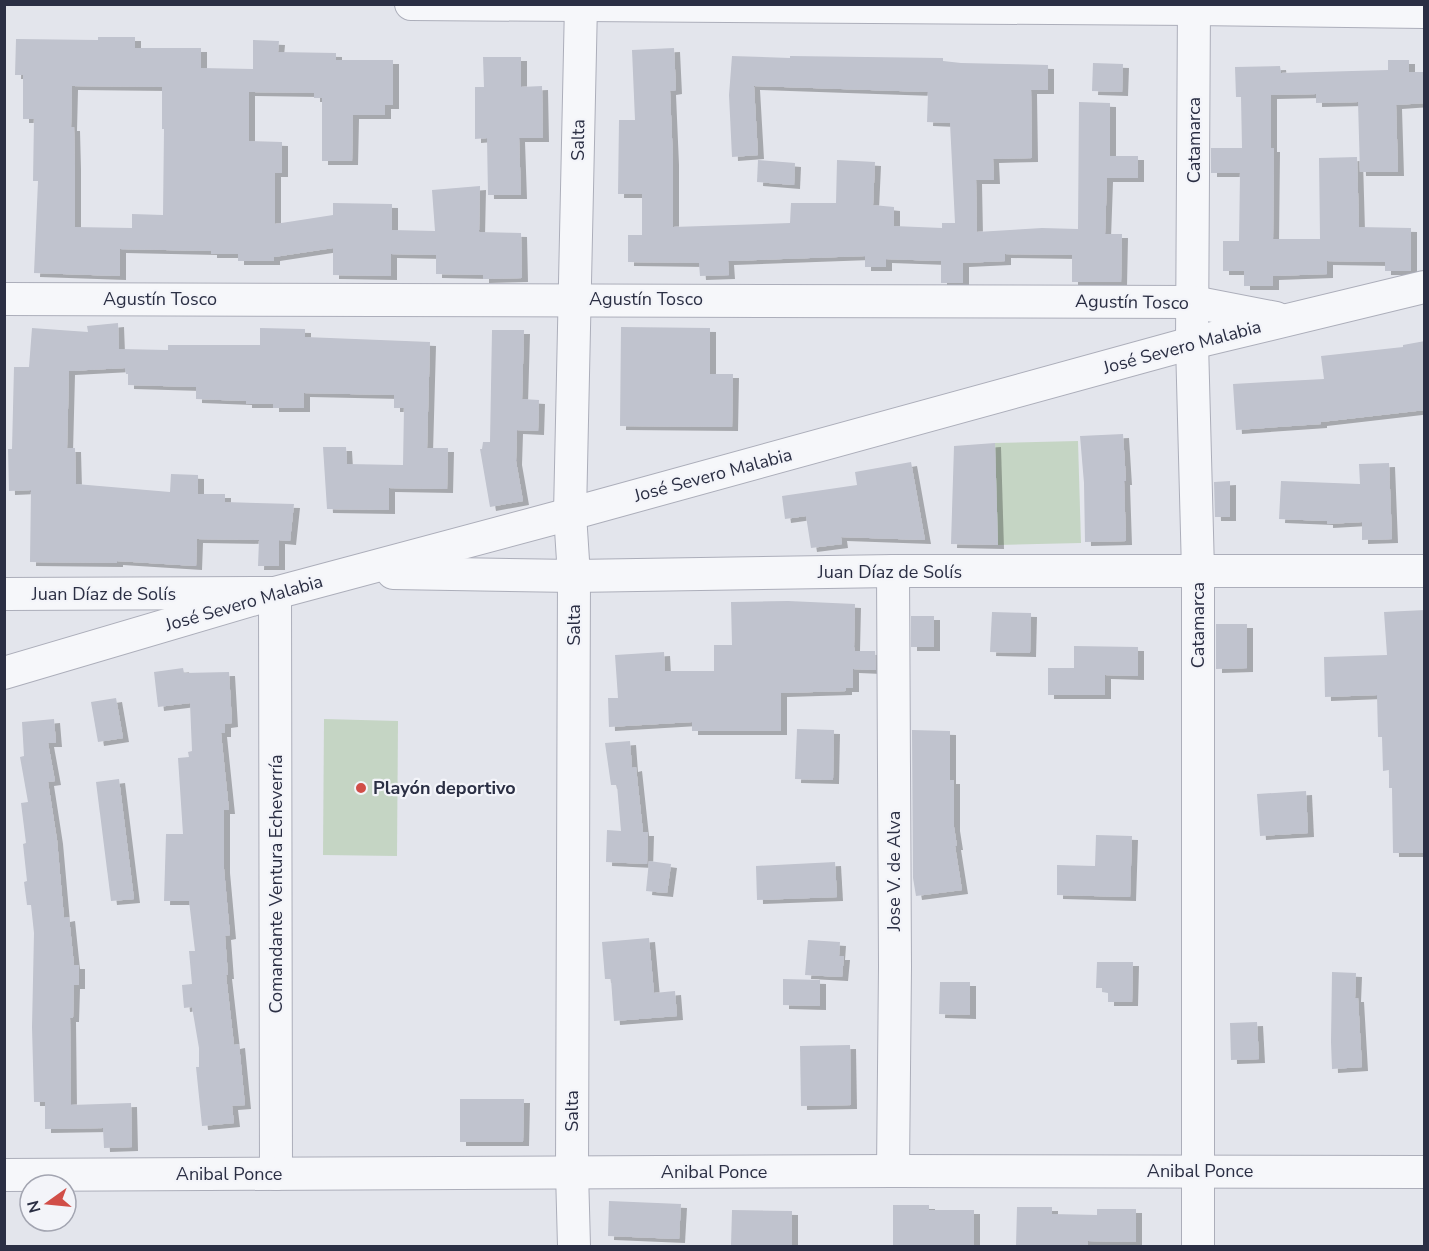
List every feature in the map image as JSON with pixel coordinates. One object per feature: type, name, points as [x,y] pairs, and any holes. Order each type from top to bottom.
[{"type":"street","points":[[411,4],[1194,7],[1425,12]]},
{"type":"street","name":"Salta","points":[[574,1246],[572,1172],[574,576],[570,514],[581,5]]},
{"type":"street","name":"Catamarca","points":[[1194,7],[1192,342],[1198,571],[1198,1246]]},
{"type":"street","name":"José Severo Malabia","points":[[4,673],[275,593],[1192,342],[1425,287]]},
{"type":"street","name":"Agustín Tosco","points":[[4,299],[1193,302],[1286,320]]},
{"type":"street","name":"Juan Díaz de Solís","points":[[355,572],[574,576],[893,571],[1425,571]]},
{"type":"street","name":"Jose V. de Alva","points":[[893,571],[895,967],[893,1171]]},
{"type":"street","name":"Juan Díaz de Solís","points":[[4,594],[275,593]]},
{"type":"street","name":"Comandante Ventura Echeverría","points":[[275,593],[276,1174]]},
{"type":"street","name":"Anibal Ponce","points":[[4,1175],[893,1171],[1425,1172]]},
{"type":"green space","points":[[1078,441],[1081,543],[998,545],[995,443]]},
{"type":"green space","name":"Playón deportivo","points":[[324,719],[398,721],[397,856],[323,855]]},
{"type":"building","points":[[98,37],[135,37],[135,48],[201,48],[201,68],[253,69],[253,40],[279,41],[278,52],[336,53],[336,60],[393,60],[393,105],[385,105],[385,115],[353,115],[352,161],[322,161],[322,98],[314,98],[314,93],[249,92],[249,141],[282,142],[282,173],[275,173],[275,224],[333,215],[333,203],[392,204],[392,230],[435,231],[432,190],[480,186],[479,232],[521,233],[522,278],[483,279],[483,275],[436,274],[436,255],[391,254],[391,276],[333,275],[333,248],[274,257],[274,261],[238,261],[238,254],[211,254],[211,251],[120,249],[120,276],[34,273],[38,181],[33,181],[34,119],[23,119],[23,75],[15,75],[16,39],[98,40]],"holes":[[[72,86],[162,87],[163,215],[132,214],[132,228],[75,227],[74,127],[71,127]]]},
{"type":"building","points":[[674,48],[676,90],[670,91],[673,227],[790,223],[791,203],[836,203],[837,160],[875,162],[873,205],[894,207],[894,226],[942,228],[942,223],[955,223],[950,123],[927,122],[928,92],[754,86],[758,155],[732,157],[729,95],[732,56],[943,58],[943,61],[961,63],[1048,65],[1048,90],[1031,90],[1032,158],[993,159],[994,180],[976,180],[977,232],[1042,228],[1078,229],[1079,102],[1110,103],[1110,156],[1138,156],[1138,178],[1107,178],[1105,234],[1122,234],[1121,282],[1072,282],[1072,255],[1005,254],[1005,261],[963,263],[963,283],[941,283],[941,261],[886,259],[886,267],[865,267],[865,256],[728,261],[729,275],[700,276],[699,263],[628,262],[628,235],[642,235],[642,194],[618,194],[619,120],[635,120],[632,50]]},
{"type":"building","points":[[483,57],[521,57],[521,87],[542,86],[543,138],[519,138],[521,195],[488,195],[487,138],[475,139],[475,87],[484,87]]},
{"type":"building","points":[[1388,60],[1409,60],[1409,72],[1425,72],[1425,103],[1396,105],[1398,172],[1360,172],[1358,102],[1316,103],[1316,94],[1271,95],[1271,148],[1274,148],[1273,239],[1320,239],[1319,158],[1357,157],[1359,227],[1411,228],[1411,271],[1385,271],[1385,262],[1327,261],[1327,274],[1273,276],[1273,286],[1244,286],[1244,271],[1223,271],[1223,241],[1239,241],[1240,173],[1211,173],[1211,148],[1242,148],[1241,97],[1236,97],[1235,67],[1280,66],[1281,73],[1388,70]]},
{"type":"building","points":[[1093,63],[1123,64],[1122,92],[1092,91]]},
{"type":"building","points":[[758,160],[795,163],[794,185],[757,182]]},
{"type":"building","points":[[118,323],[119,349],[168,350],[168,345],[260,345],[260,328],[305,329],[305,337],[430,342],[427,448],[448,448],[447,489],[389,488],[389,510],[327,509],[323,447],[346,447],[347,464],[403,465],[404,408],[394,408],[394,395],[304,393],[304,408],[273,408],[273,404],[196,399],[196,387],[128,385],[128,374],[125,368],[69,371],[67,448],[75,448],[76,484],[170,492],[171,474],[198,475],[198,494],[225,494],[225,502],[294,504],[290,541],[279,540],[279,566],[258,566],[259,540],[197,539],[196,566],[117,561],[117,563],[30,562],[31,490],[9,491],[8,449],[12,449],[14,367],[29,367],[32,328],[88,332],[87,326]]},
{"type":"building","points":[[621,327],[710,328],[710,374],[733,374],[732,427],[620,426]]},
{"type":"building","points":[[492,330],[524,330],[522,399],[539,400],[538,431],[517,430],[516,461],[523,501],[490,507],[480,449],[482,449],[483,442],[490,442]]},
{"type":"building","points":[[1425,341],[1425,410],[1321,422],[1321,424],[1236,430],[1233,384],[1324,379],[1321,356],[1403,347],[1403,345]]},
{"type":"building","points":[[1123,434],[1126,541],[1085,542],[1080,436]]},
{"type":"building","points":[[995,443],[998,545],[951,544],[954,446]]},
{"type":"building","points":[[911,462],[925,540],[841,537],[842,544],[811,548],[806,516],[785,519],[782,496],[857,485],[855,472]]},
{"type":"building","points":[[1389,463],[1392,539],[1362,540],[1362,522],[1327,524],[1327,521],[1279,519],[1281,481],[1360,484],[1359,464]]},
{"type":"building","points":[[1230,481],[1230,517],[1215,517],[1214,482]]},
{"type":"building","points":[[788,601],[855,604],[855,651],[875,651],[876,670],[853,669],[853,688],[846,688],[846,691],[781,693],[781,731],[692,731],[692,722],[609,727],[608,698],[618,698],[615,655],[664,652],[665,671],[714,671],[714,645],[732,645],[731,602]]},
{"type":"building","points":[[1425,610],[1425,853],[1393,853],[1392,788],[1389,788],[1389,770],[1383,771],[1382,737],[1378,737],[1377,695],[1325,697],[1324,657],[1387,655],[1384,612]]},
{"type":"building","points":[[992,612],[1031,613],[1030,653],[990,652]]},
{"type":"building","points":[[911,616],[934,616],[934,647],[911,647]]},
{"type":"building","points":[[1216,624],[1247,624],[1247,668],[1216,669]]},
{"type":"building","points":[[1074,646],[1138,647],[1138,676],[1105,675],[1105,695],[1048,695],[1048,668],[1074,668]]},
{"type":"building","points":[[183,668],[184,673],[229,672],[232,723],[225,724],[225,733],[221,733],[229,810],[224,810],[224,869],[230,935],[225,936],[228,975],[226,975],[234,1045],[239,1044],[245,1105],[232,1106],[234,1123],[202,1126],[196,1067],[199,1067],[199,1048],[192,1007],[184,1008],[182,985],[192,984],[189,951],[195,951],[189,901],[164,901],[166,834],[183,834],[178,758],[189,757],[188,752],[192,751],[190,703],[158,707],[154,672]]},
{"type":"building","points":[[116,698],[123,738],[98,742],[91,702]]},
{"type":"building","points":[[54,719],[56,743],[48,743],[55,781],[48,782],[57,840],[64,918],[69,917],[74,965],[79,965],[79,985],[74,985],[73,1018],[70,1018],[71,1105],[131,1103],[132,1147],[104,1148],[103,1128],[45,1129],[45,1102],[34,1102],[32,1027],[34,933],[31,905],[27,905],[24,882],[27,881],[23,844],[26,843],[21,803],[28,802],[20,757],[24,756],[22,722]]},
{"type":"building","points":[[797,729],[834,730],[833,780],[795,779]]},
{"type":"building","points":[[912,730],[950,731],[950,780],[954,780],[954,827],[957,846],[955,846],[962,890],[916,896],[913,878]]},
{"type":"building","points":[[630,741],[632,768],[636,767],[643,832],[648,832],[647,864],[606,862],[607,830],[621,831],[617,785],[611,785],[605,743]]},
{"type":"building","points":[[119,779],[134,899],[111,901],[96,782]]},
{"type":"building","points":[[1306,791],[1308,833],[1260,836],[1257,794]]},
{"type":"building","points":[[1096,835],[1132,836],[1130,897],[1057,895],[1057,865],[1095,866]]},
{"type":"building","points":[[649,861],[671,864],[667,893],[646,891]]},
{"type":"building","points":[[835,862],[837,897],[757,900],[756,866]]},
{"type":"building","points":[[649,938],[654,993],[675,991],[677,1016],[614,1021],[611,979],[605,979],[602,942]]},
{"type":"building","points":[[808,940],[840,942],[839,956],[844,956],[842,977],[805,975]]},
{"type":"building","points":[[1097,962],[1133,962],[1132,1002],[1108,1002],[1108,993],[1102,992],[1103,988],[1096,988]]},
{"type":"building","points":[[1332,972],[1356,973],[1355,998],[1358,998],[1362,1067],[1332,1069]]},
{"type":"building","points":[[783,979],[820,980],[820,1006],[783,1005]]},
{"type":"building","points":[[940,982],[970,982],[970,1015],[939,1014]]},
{"type":"building","points":[[1257,1022],[1259,1059],[1231,1060],[1230,1023]]},
{"type":"building","points":[[850,1045],[851,1105],[801,1106],[800,1046]]},
{"type":"building","points":[[460,1099],[524,1099],[523,1142],[460,1142]]},
{"type":"building","points":[[609,1201],[681,1204],[679,1239],[608,1236]]},
{"type":"building","points":[[893,1205],[929,1205],[929,1210],[974,1210],[974,1246],[893,1246]]},
{"type":"building","points":[[1017,1207],[1052,1207],[1052,1214],[1097,1215],[1097,1209],[1136,1209],[1136,1242],[1088,1241],[1088,1246],[1016,1246]]},
{"type":"building","points":[[732,1210],[792,1211],[792,1246],[731,1246]]},
{"type":"place","name":"Playón deportivo","points":[[361,788]]}]
